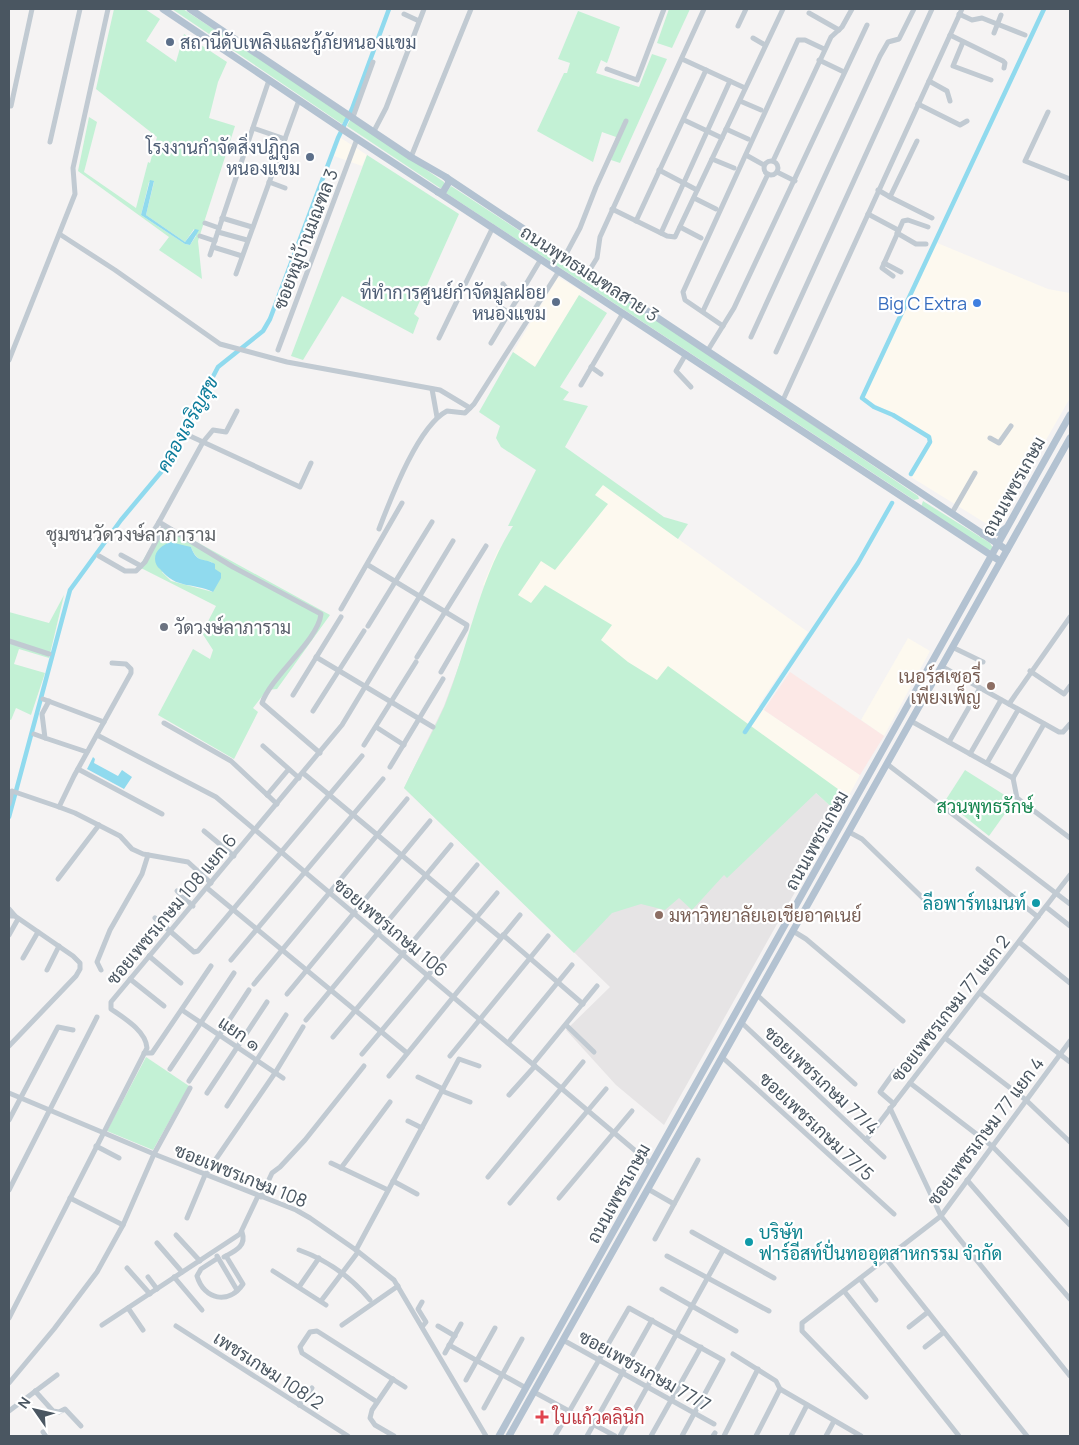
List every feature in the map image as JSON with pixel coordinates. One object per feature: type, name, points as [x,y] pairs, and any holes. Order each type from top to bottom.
[{"type":"main road","name":"ถนนพุทธมณฑลสาย 3","points":[[163,9],[338,127],[624,313],[1000,562]]},
{"type":"main road","name":"ถนนพุทธมณฑลสาย 3","points":[[190,9],[351,115],[411,157],[447,178],[708,350],[1007,550]]},
{"type":"main road","points":[[438,192],[443,192],[447,188],[449,182],[447,178]]},
{"type":"main road","name":"ถนนเพชรเกษม","points":[[499,1436],[1070,415]]},
{"type":"main road","name":"ถนนเพชรเกษม","points":[[509,1436],[1070,438]]},
{"type":"main road","points":[[911,504],[918,504],[920,502],[919,491]]},
{"type":"main road","points":[[983,534],[1001,532],[1008,526]]},
{"type":"main road","points":[[973,545],[984,561],[983,571]]},
{"type":"main road","points":[[853,804],[862,809]]},
{"type":"main road","points":[[734,1017],[742,1023]]},
{"type":"street","points":[[10,106],[32,9]]},
{"type":"street","points":[[50,142],[80,9]]},
{"type":"street","points":[[9,360],[61,235],[75,194],[74,168],[108,9]]},
{"type":"street","points":[[374,131],[386,108],[424,9]]},
{"type":"street","points":[[411,157],[471,9]]},
{"type":"street","points":[[607,69],[637,80],[664,9]]},
{"type":"street","points":[[589,272],[597,258],[600,237],[612,209],[704,9]]},
{"type":"street","points":[[738,26],[746,9]]},
{"type":"street","points":[[612,209],[673,238],[694,198],[782,9]]},
{"type":"street","points":[[764,165],[773,160],[830,37],[839,30],[852,9]]},
{"type":"street","points":[[751,337],[880,56],[888,42],[899,39],[914,9]]},
{"type":"street","points":[[776,352],[932,9]]},
{"type":"street","points":[[783,400],[960,11],[968,19],[982,18],[1025,35]]},
{"type":"street","points":[[809,13],[839,30]]},
{"type":"street","points":[[404,14],[419,21]]},
{"type":"street","points":[[994,32],[1001,15]]},
{"type":"street","points":[[708,350],[723,326],[794,181],[866,25]]},
{"type":"street","points":[[950,35],[1003,61],[1005,64],[1004,68]]},
{"type":"street","points":[[390,38],[408,50]]},
{"type":"street","points":[[753,38],[766,45]]},
{"type":"street","points":[[723,326],[685,300],[683,292],[798,40],[805,40],[824,49]]},
{"type":"street","points":[[963,42],[953,66],[991,80]]},
{"type":"street","points":[[682,59],[745,88]]},
{"type":"street","points":[[819,60],[844,72]]},
{"type":"street","points":[[351,115],[373,62]]},
{"type":"street","points":[[636,221],[706,70]]},
{"type":"street","points":[[210,255],[269,80]]},
{"type":"street","points":[[661,233],[730,81]]},
{"type":"street","points":[[929,81],[943,88],[949,95],[950,101]]},
{"type":"street","points":[[236,274],[299,100]]},
{"type":"street","points":[[740,101],[761,110]]},
{"type":"street","points":[[918,104],[960,125],[967,121]]},
{"type":"street","points":[[1048,112],[1025,161],[1070,179]]},
{"type":"street","points":[[684,120],[722,138]]},
{"type":"street","points":[[565,256],[578,233],[626,121]]},
{"type":"street","points":[[253,128],[285,139]]},
{"type":"street","points":[[726,129],[748,139]]},
{"type":"street","name":"ซอยหมู่บ้านมณฑล 3","points":[[278,350],[358,139]]},
{"type":"street","points":[[890,197],[917,141]]},
{"type":"street","points":[[261,150],[278,156]]},
{"type":"street","points":[[746,155],[764,165]]},
{"type":"street","points":[[712,158],[734,168]]},
{"type":"street","points":[[773,160],[778,166],[777,172]]},
{"type":"street","points":[[764,165],[764,170],[768,174],[773,175],[777,172]]},
{"type":"street","points":[[274,168],[291,174]]},
{"type":"street","points":[[659,170],[697,190]]},
{"type":"street","points":[[777,172],[794,181]]},
{"type":"street","points":[[703,311],[768,174]]},
{"type":"street","points":[[269,182],[285,188]]},
{"type":"street","points":[[878,190],[932,218]]},
{"type":"street","points":[[694,198],[716,209]]},
{"type":"street","points":[[868,214],[916,244],[926,244]]},
{"type":"street","points":[[222,218],[252,227]]},
{"type":"street","points":[[893,276],[882,268],[903,221],[908,220],[928,227]]},
{"type":"street","points":[[205,223],[247,240]]},
{"type":"street","points":[[439,338],[493,227]]},
{"type":"street","points":[[680,227],[701,238]]},
{"type":"street","points":[[61,235],[115,270],[212,339],[242,351],[432,389],[448,394],[470,408]]},
{"type":"street","points":[[200,236],[242,256]]},
{"type":"street","points":[[491,343],[541,259]]},
{"type":"street","points":[[884,263],[901,272]]},
{"type":"street","points":[[379,529],[406,465],[437,416],[447,411],[465,412],[470,408],[559,271]]},
{"type":"street","points":[[503,284],[516,301]]},
{"type":"street","points":[[499,306],[509,313]]},
{"type":"street","points":[[581,385],[624,313]]},
{"type":"street","points":[[686,354],[676,371],[691,387]]},
{"type":"street","points":[[591,367],[601,374]]},
{"type":"street","points":[[432,389],[437,416]]},
{"type":"street","points":[[152,535],[203,442],[213,430],[226,432],[237,411]]},
{"type":"street","points":[[990,438],[999,443],[1011,426]]},
{"type":"street","points":[[190,436],[300,487],[311,463]]},
{"type":"street","points":[[952,513],[975,472]]},
{"type":"street","points":[[341,609],[402,503]]},
{"type":"street","points":[[159,522],[275,591],[321,614],[320,620],[309,638],[262,703],[320,753]]},
{"type":"street","points":[[313,711],[432,522]]},
{"type":"street","points":[[99,556],[124,571],[136,571],[141,566],[164,526]]},
{"type":"street","name":"ซอยเพชรเกษม 108 แยก 6","points":[[144,1053],[147,1045],[142,1036],[109,1006],[335,735],[366,688],[453,541]]},
{"type":"street","points":[[364,745],[486,546]]},
{"type":"street","points":[[121,555],[141,566]]},
{"type":"street","points":[[368,565],[468,627],[441,672]]},
{"type":"street","points":[[293,695],[341,617]]},
{"type":"street","points":[[1009,704],[1030,671],[1070,617]]},
{"type":"street","points":[[1065,624],[1070,628]]},
{"type":"street","points":[[9,641],[48,654]]},
{"type":"street","points":[[952,647],[983,662]]},
{"type":"street","points":[[316,657],[433,727]]},
{"type":"street","points":[[59,807],[131,672],[124,663],[112,663]]},
{"type":"street","points":[[941,666],[1061,732],[1070,724]]},
{"type":"street","points":[[1030,671],[1064,694],[1070,686]]},
{"type":"street","points":[[390,767],[443,679]]},
{"type":"street","points":[[949,742],[980,688]]},
{"type":"street","points":[[43,699],[104,722]]},
{"type":"street","points":[[970,754],[1001,700]]},
{"type":"street","points":[[44,738],[42,714],[49,702]]},
{"type":"street","points":[[987,764],[1018,710]]},
{"type":"street","points":[[911,721],[1013,778]]},
{"type":"street","points":[[164,723],[231,761],[277,804]]},
{"type":"street","points":[[1044,724],[1013,778],[1017,798],[1070,838]]},
{"type":"street","points":[[376,727],[404,745]]},
{"type":"street","points":[[34,734],[87,752]]},
{"type":"street","name":"ซอยเพชรเกษม 106","points":[[97,735],[216,797],[651,1164]]},
{"type":"street","points":[[263,746],[288,770],[301,776],[329,795],[476,918],[530,959],[583,1004]]},
{"type":"street","points":[[155,918],[196,953],[362,756]]},
{"type":"street","points":[[887,764],[1070,904]]},
{"type":"street","points":[[78,769],[162,814]]},
{"type":"street","points":[[266,795],[288,770]]},
{"type":"street","points":[[231,960],[383,779]]},
{"type":"street","points":[[9,804],[11,793],[15,792],[59,807],[99,825],[124,840],[132,849],[148,855],[188,862],[232,909],[381,1032],[408,1052]]},
{"type":"street","points":[[254,984],[407,799]]},
{"type":"street","points":[[287,994],[352,913],[430,822]]},
{"type":"street","points":[[58,880],[99,825]]},
{"type":"street","points":[[204,831],[234,856]]},
{"type":"street","points":[[849,832],[862,839],[931,906]]},
{"type":"street","points":[[306,1020],[451,845]]},
{"type":"street","points":[[101,970],[96,962],[110,930],[142,874],[148,855]]},
{"type":"street","points":[[333,1037],[477,865]]},
{"type":"street","points":[[978,869],[1038,917]]},
{"type":"street","name":"ซอยเพชรเกษม 77 แยก 2","points":[[866,1140],[1070,875]]},
{"type":"street","points":[[177,890],[193,906]]},
{"type":"street","points":[[362,1054],[497,892]]},
{"type":"street","points":[[1046,907],[1070,926]]},
{"type":"street","points":[[9,935],[12,914],[59,946],[80,963],[76,976],[9,1046]]},
{"type":"street","points":[[389,1076],[520,915]]},
{"type":"street","points":[[793,931],[806,939],[903,1021]]},
{"type":"street","points":[[23,958],[38,932]]},
{"type":"street","points":[[450,1056],[548,936]]},
{"type":"street","points":[[1019,942],[1070,983]]},
{"type":"street","points":[[46,970],[59,946]]},
{"type":"street","points":[[149,956],[181,983]]},
{"type":"street","points":[[508,1043],[572,965]]},
{"type":"street","points":[[9,1318],[144,1053],[152,1052],[211,966]]},
{"type":"street","points":[[170,1069],[234,974]]},
{"type":"street","points":[[130,979],[164,1006]]},
{"type":"street","points":[[509,1095],[597,986]]},
{"type":"street","points":[[189,1081],[249,990]]},
{"type":"street","points":[[980,993],[1061,1053],[1070,1062]]},
{"type":"street","points":[[757,995],[855,1084]]},
{"type":"street","points":[[208,1093],[267,1002]]},
{"type":"street","name":"แยก ๑","points":[[182,1010],[283,1078]]},
{"type":"street","points":[[227,1106],[286,1015]]},
{"type":"street","points":[[9,1190],[48,1110],[97,1017]]},
{"type":"street","name":"ซอยเพชรเกษม 77/4","points":[[742,1023],[884,1156]]},
{"type":"street","points":[[566,1025],[594,1052]]},
{"type":"street","points":[[187,1218],[205,1175],[276,1073],[303,1026]]},
{"type":"street","points":[[9,1120],[58,1027],[72,1030]]},
{"type":"street","points":[[945,1038],[1026,1100],[1070,1142]]},
{"type":"street","name":"ซอยเพชรเกษม 77 แยก 4","points":[[866,1396],[802,1331],[802,1323],[941,1216],[1070,1041]]},
{"type":"street","name":"ซอยเพชรเกษม 77/5","points":[[722,1057],[894,1214]]},
{"type":"street","points":[[273,1271],[324,1303],[357,1251],[459,1059],[479,1066]]},
{"type":"street","points":[[488,1177],[583,1062]]},
{"type":"street","points":[[102,1325],[242,1232],[269,1176],[280,1168],[305,1140],[364,1066]]},
{"type":"street","points":[[895,1071],[880,1092],[892,1106],[941,1216],[1070,1376]]},
{"type":"street","points":[[418,1077],[470,1102]]},
{"type":"street","points":[[910,1083],[992,1146],[1070,1225]]},
{"type":"street","points":[[9,1383],[98,1272],[123,1225],[154,1154],[190,1088]]},
{"type":"street","points":[[510,1203],[606,1089]]},
{"type":"street","name":"ซอยเพชรเกษม 108","points":[[9,1093],[310,1218],[357,1251],[389,1275],[398,1286],[486,1436]]},
{"type":"street","points":[[341,1168],[390,1102]]},
{"type":"street","points":[[559,1198],[632,1111]]},
{"type":"street","points":[[408,1121],[422,1128]]},
{"type":"street","points":[[96,1146],[119,1158]]},
{"type":"street","points":[[655,1238],[698,1160]]},
{"type":"street","points":[[331,1163],[388,1190]]},
{"type":"street","points":[[967,1180],[1070,1299]]},
{"type":"street","points":[[393,1181],[417,1194]]},
{"type":"street","points":[[648,1189],[674,1204]]},
{"type":"street","points":[[70,1198],[123,1225]]},
{"type":"street","points":[[226,1256],[243,1281],[242,1286],[224,1297],[214,1298],[198,1278],[201,1269],[226,1256],[244,1241],[242,1232]]},
{"type":"street","points":[[692,1232],[774,1278]]},
{"type":"street","points":[[176,1235],[200,1261]]},
{"type":"street","points":[[156,1243],[182,1272]]},
{"type":"street","points":[[299,1250],[319,1258],[342,1274],[356,1284],[370,1300]]},
{"type":"street","points":[[620,1436],[723,1250]]},
{"type":"street","points":[[214,1251],[237,1290]]},
{"type":"street","points":[[667,1256],[768,1310]]},
{"type":"street","points":[[299,1287],[319,1258]]},
{"type":"street","points":[[886,1259],[1027,1436]]},
{"type":"street","points":[[127,1268],[150,1294]]},
{"type":"street","points":[[148,1276],[157,1289]]},
{"type":"street","points":[[174,1278],[202,1310]]},
{"type":"street","points":[[860,1279],[876,1300]]},
{"type":"street","points":[[342,1325],[398,1286]]},
{"type":"street","points":[[662,1289],[736,1331]]},
{"type":"street","points":[[844,1291],[959,1436]]},
{"type":"street","points":[[422,1302],[418,1309],[426,1322],[422,1327]]},
{"type":"street","points":[[128,1308],[143,1330]]},
{"type":"street","points":[[555,1436],[629,1308],[723,1360],[682,1436]]},
{"type":"street","points":[[909,1327],[928,1312]]},
{"type":"street","points":[[587,1436],[652,1320]]},
{"type":"street","points":[[445,1353],[461,1324]]},
{"type":"street","name":"เพชรเกษม 108/2","points":[[176,1326],[348,1436]]},
{"type":"street","points":[[438,1326],[455,1336]]},
{"type":"street","points":[[466,1380],[495,1328]]},
{"type":"street","points":[[377,1402],[302,1353],[300,1347],[308,1334],[313,1330],[317,1331],[405,1387]]},
{"type":"street","points":[[925,1347],[944,1332]]},
{"type":"street","points":[[484,1408],[522,1339]]},
{"type":"street","name":"ซอยเพชรเกษม 77/7","points":[[563,1340],[714,1424]]},
{"type":"street","points":[[450,1345],[526,1388]]},
{"type":"street","points":[[651,1436],[701,1347]]},
{"type":"street","points":[[733,1354],[776,1381],[780,1389],[859,1436]]},
{"type":"street","points":[[724,1436],[758,1369]]},
{"type":"street","points":[[9,1371],[14,1376]]},
{"type":"street","points":[[9,1411],[57,1375]]},
{"type":"street","points":[[393,1379],[377,1402],[370,1418],[375,1424],[394,1436]]},
{"type":"street","points":[[299,1405],[312,1388]]},
{"type":"street","points":[[756,1436],[780,1389]]},
{"type":"street","points":[[35,1391],[53,1411],[58,1412],[65,1409],[81,1426]]},
{"type":"street","points":[[534,1392],[615,1436]]},
{"type":"street","points":[[791,1436],[807,1405]]},
{"type":"street","points":[[826,1436],[834,1421]]},
{"type":"shaded area","points":[[341,138],[367,155],[362,166],[334,156]]},
{"type":"shaded area","points":[[935,242],[1048,289],[1070,293],[1070,398],[995,529],[911,477],[933,441],[864,398],[889,338]]},
{"type":"shaded area","points":[[558,277],[582,291],[535,367],[513,352]]},
{"type":"shaded area","points":[[603,485],[808,632],[758,706],[860,775],[839,814],[816,793],[483,585],[498,550]]},
{"type":"shaded area","points":[[908,638],[930,651],[884,736],[861,720]]},
{"type":"shaded area","name":"มหาวิทยาลัยเอเชียอาคเนย์","points":[[464,652],[816,793],[839,814],[664,1125],[616,1085],[566,1030],[610,987],[404,788],[444,706]]},
{"type":"shaded area","points":[[790,672],[884,736],[860,775],[764,710]]},
{"type":"green space","points":[[114,9],[145,9],[160,19],[146,41],[176,62],[184,34],[227,62],[218,82],[209,118],[235,126],[198,241],[202,279],[159,250],[169,237],[78,171],[89,117],[97,122],[84,172],[136,208],[148,162],[150,163],[157,137],[96,89]],"holes":[[[149,182],[154,182],[146,215],[185,242],[194,229],[196,236],[190,245],[185,244],[141,215]]]},
{"type":"green space","points":[[172,9],[183,9],[347,116],[342,124]]},
{"type":"green space","points":[[669,9],[690,9],[672,48],[657,43]]},
{"type":"green space","points":[[578,11],[620,27],[607,63],[601,60],[596,73],[639,87],[652,54],[667,59],[620,163],[611,160],[616,137],[602,132],[593,162],[537,131],[564,73],[567,73],[570,63],[558,59]]},
{"type":"green space","points":[[351,118],[444,182],[444,188],[440,188],[347,126]]},
{"type":"green space","points":[[367,155],[459,214],[414,314],[419,318],[413,334],[342,296],[303,360],[291,356]]},
{"type":"green space","points":[[451,186],[699,348],[918,496],[919,499],[914,500],[446,193]]},
{"type":"green space","points":[[579,295],[607,313],[560,387],[569,392],[563,400],[588,406],[565,447],[664,517],[688,524],[678,539],[603,485],[595,495],[608,504],[555,570],[541,561],[518,595],[531,603],[545,585],[612,625],[601,640],[628,662],[657,680],[668,666],[849,797],[839,814],[816,793],[727,878],[724,875],[692,910],[679,898],[665,910],[641,904],[612,913],[574,953],[404,788],[445,705],[482,591],[501,547],[513,526],[508,526],[536,470],[501,447],[496,438],[500,426],[479,412],[513,352],[535,367]]},
{"type":"green space","points":[[923,501],[990,543],[993,548],[991,550],[986,549],[921,507]]},
{"type":"green space","points":[[164,524],[330,615],[277,689],[267,690],[253,708],[258,712],[234,759],[158,715],[193,649],[210,659],[213,650],[202,633],[216,606],[139,567]],"holes":[[[187,547],[191,547],[198,558],[212,562],[214,569],[213,592],[171,581],[162,572]]]},
{"type":"green space","points":[[64,595],[49,658],[19,649],[14,664],[45,673],[31,715],[16,708],[11,720],[9,719],[9,612],[49,623]]},
{"type":"green space","name":"สวนพุทธรักษ์","points":[[965,770],[1014,801],[989,836],[945,801]]},
{"type":"green space","points":[[146,1057],[189,1086],[153,1150],[107,1131]]},
{"type":"water","points":[[150,180],[154,181],[146,215],[185,242],[195,229],[199,230],[190,245],[185,244],[141,215]]},
{"type":"water","points":[[170,542],[191,547],[198,558],[215,564],[215,569],[221,573],[221,578],[213,592],[179,583],[166,576],[158,567],[155,560],[156,553],[162,546]]},
{"type":"water","points":[[93,757],[95,759],[94,763],[118,776],[122,770],[132,777],[124,789],[87,769]]},
{"type":"waterway","name":"คลองเจริญสุข","points":[[9,817],[70,590],[121,520],[167,465],[218,367],[263,331],[270,319],[389,9]]},
{"type":"waterway","points":[[911,474],[930,442],[929,437],[893,415],[874,407],[862,398],[1044,9]]},
{"type":"waterway","points":[[745,732],[858,563],[892,503]]},
{"type":"place","name":"สถานีดับเพลิงและกู้ภัยหนองแขม","points":[[170,42]]},
{"type":"place","name":"โรงงานกำจัดสิ่งปฏิกูล หนองแขม","points":[[310,157]]},
{"type":"place","name":"ที่ทำการศูนย์กำจัดมูลฝอย หนองแขม","points":[[556,302]]},
{"type":"place","name":"Big C Extra","points":[[977,303]]},
{"type":"place","name":"วัดวงษ์ลาภาราม","points":[[164,627]]},
{"type":"place","name":"เนอร์สเซอรี่ เพียงเพ็ญ","points":[[991,686]]},
{"type":"place","name":"ลีอพาร์ทเมนท์","points":[[1036,903]]},
{"type":"place","name":"มหาวิทยาลัยเอเชียอาคเนย์","points":[[659,915]]},
{"type":"place","name":"บริษัท ฟาร์อีสท์ปั่นทออุตสาหกรรม จำกัด","points":[[749,1242]]},
{"type":"place","name":"ใบแก้วคลินิก","points":[[542,1417]]},
{"type":"district","name":"ชุมชนวัดวงษ์ลาภาราม","points":[[131,534]]}]
